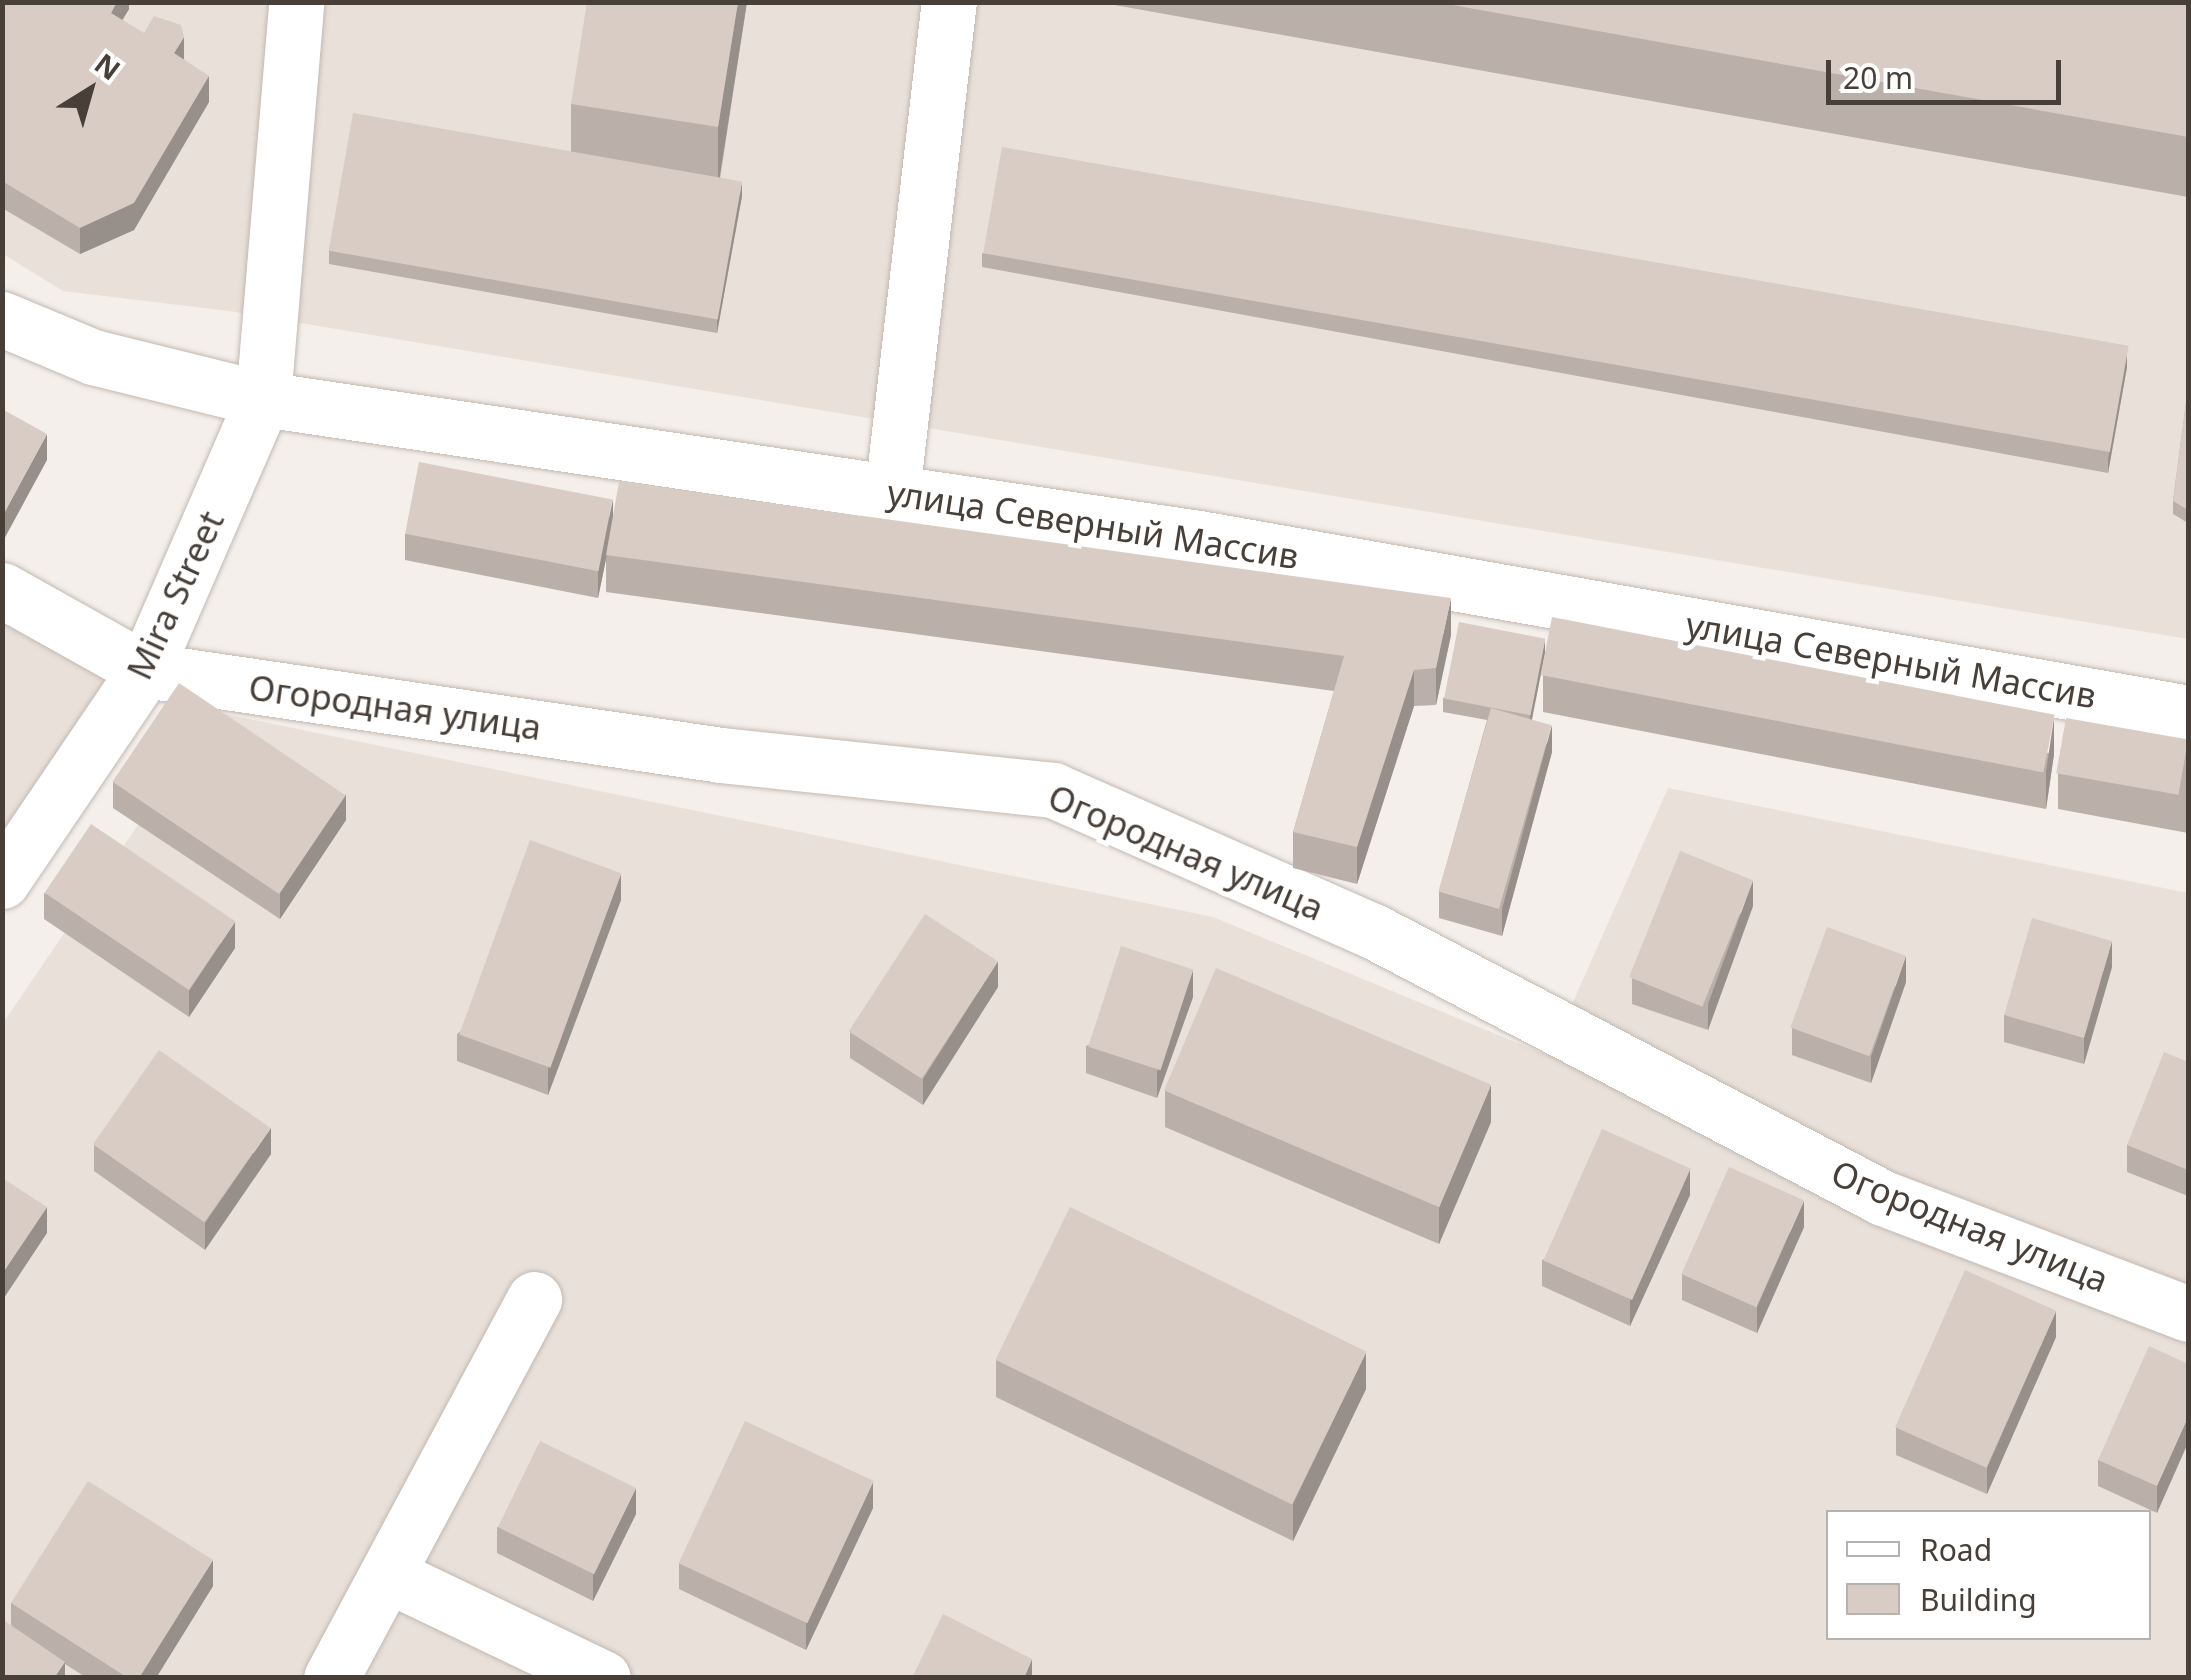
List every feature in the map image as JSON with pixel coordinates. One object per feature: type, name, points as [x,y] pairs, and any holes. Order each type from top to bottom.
[{"type":"street","name":"Mira Street","points":[[2,881],[145,670],[263,398],[296,2]]},
{"type":"street","points":[[892,493],[949,2]]},
{"type":"street","name":"улица Северный Массив","points":[[2,319],[93,358],[263,398],[1199,538],[2188,713]]},
{"type":"street","name":"Огородная улица","points":[[2,590],[145,670],[721,756],[1053,790],[1372,931],[1883,1198],[2188,1314]]},
{"type":"street","points":[[332,1678],[390,1576],[534,1299]]},
{"type":"street","points":[[390,1576],[603,1678]]},
{"type":"shaded area","points":[[2,3],[2188,3],[2188,639],[229,311],[63,291],[3,254]]},
{"type":"shaded area","points":[[3,603],[122,660],[3,833]]},
{"type":"shaded area","points":[[215,712],[1213,917],[1549,1056],[1668,788],[2188,893],[2188,1677],[3,1678],[3,1023]]},
{"type":"building","points":[[2,2],[117,2],[111,13],[144,33],[154,16],[181,25],[184,37],[174,53],[209,76],[134,203],[80,228],[2,181]]},
{"type":"building","points":[[587,2],[738,2],[718,127],[571,104]]},
{"type":"building","points":[[1436,2],[2188,2],[2188,137]]},
{"type":"building","points":[[353,113],[742,182],[718,319],[329,251]]},
{"type":"building","points":[[1002,147],[2129,346],[2110,452],[983,253]]},
{"type":"building","points":[[2188,387],[2188,510],[2173,501]]},
{"type":"building","points":[[2,409],[47,434],[2,517]]},
{"type":"building","points":[[419,462],[612,500],[598,571],[405,534]]},
{"type":"building","points":[[619,482],[1451,598],[1436,668],[1414,670],[1357,847],[1293,832],[1344,656],[606,555]]},
{"type":"building","points":[[1552,617],[2055,715],[2043,773],[1541,675]]},
{"type":"building","points":[[1459,622],[1545,639],[1531,715],[1444,699]]},
{"type":"building","points":[[179,683],[346,795],[279,894],[112,782]]},
{"type":"building","points":[[1491,708],[1552,725],[1499,909],[1438,892]]},
{"type":"building","points":[[2066,718],[2188,740],[2178,795],[2056,773]]},
{"type":"building","points":[[91,824],[235,921],[189,990],[45,893]]},
{"type":"building","points":[[530,840],[621,873],[550,1068],[459,1035]]},
{"type":"building","points":[[1680,851],[1753,881],[1702,1007],[1629,977]]},
{"type":"building","points":[[925,914],[998,961],[922,1079],[849,1031]]},
{"type":"building","points":[[2032,918],[2112,941],[2084,1038],[2004,1015]]},
{"type":"building","points":[[1827,927],[1906,956],[1869,1056],[1790,1028]]},
{"type":"building","points":[[1121,946],[1193,969],[1161,1070],[1088,1047]]},
{"type":"building","points":[[1216,968],[1491,1085],[1439,1207],[1164,1090]]},
{"type":"building","points":[[159,1050],[270,1128],[204,1222],[93,1144]]},
{"type":"building","points":[[2164,1052],[2188,1062],[2188,1170],[2127,1145]]},
{"type":"building","points":[[1602,1129],[1691,1168],[1632,1300],[1543,1261]]},
{"type":"building","points":[[1729,1167],[1804,1200],[1756,1307],[1681,1274]]},
{"type":"building","points":[[2,1178],[47,1207],[2,1274]]},
{"type":"building","points":[[1070,1207],[1367,1352],[1292,1504],[995,1360]]},
{"type":"building","points":[[1965,1270],[2056,1311],[1986,1468],[1895,1427]]},
{"type":"building","points":[[2149,1346],[2188,1364],[2188,1417],[2157,1486],[2098,1460]]},
{"type":"building","points":[[745,1421],[874,1481],[807,1623],[679,1563]]},
{"type":"building","points":[[540,1441],[636,1488],[594,1574],[498,1527]]},
{"type":"building","points":[[88,1481],[213,1560],[139,1678],[128,1678],[11,1603]]},
{"type":"building","points":[[943,1614],[1032,1659],[1024,1678],[912,1678]]},
{"type":"building","points":[[2,1619],[65,1662],[54,1678],[2,1678]]}]
